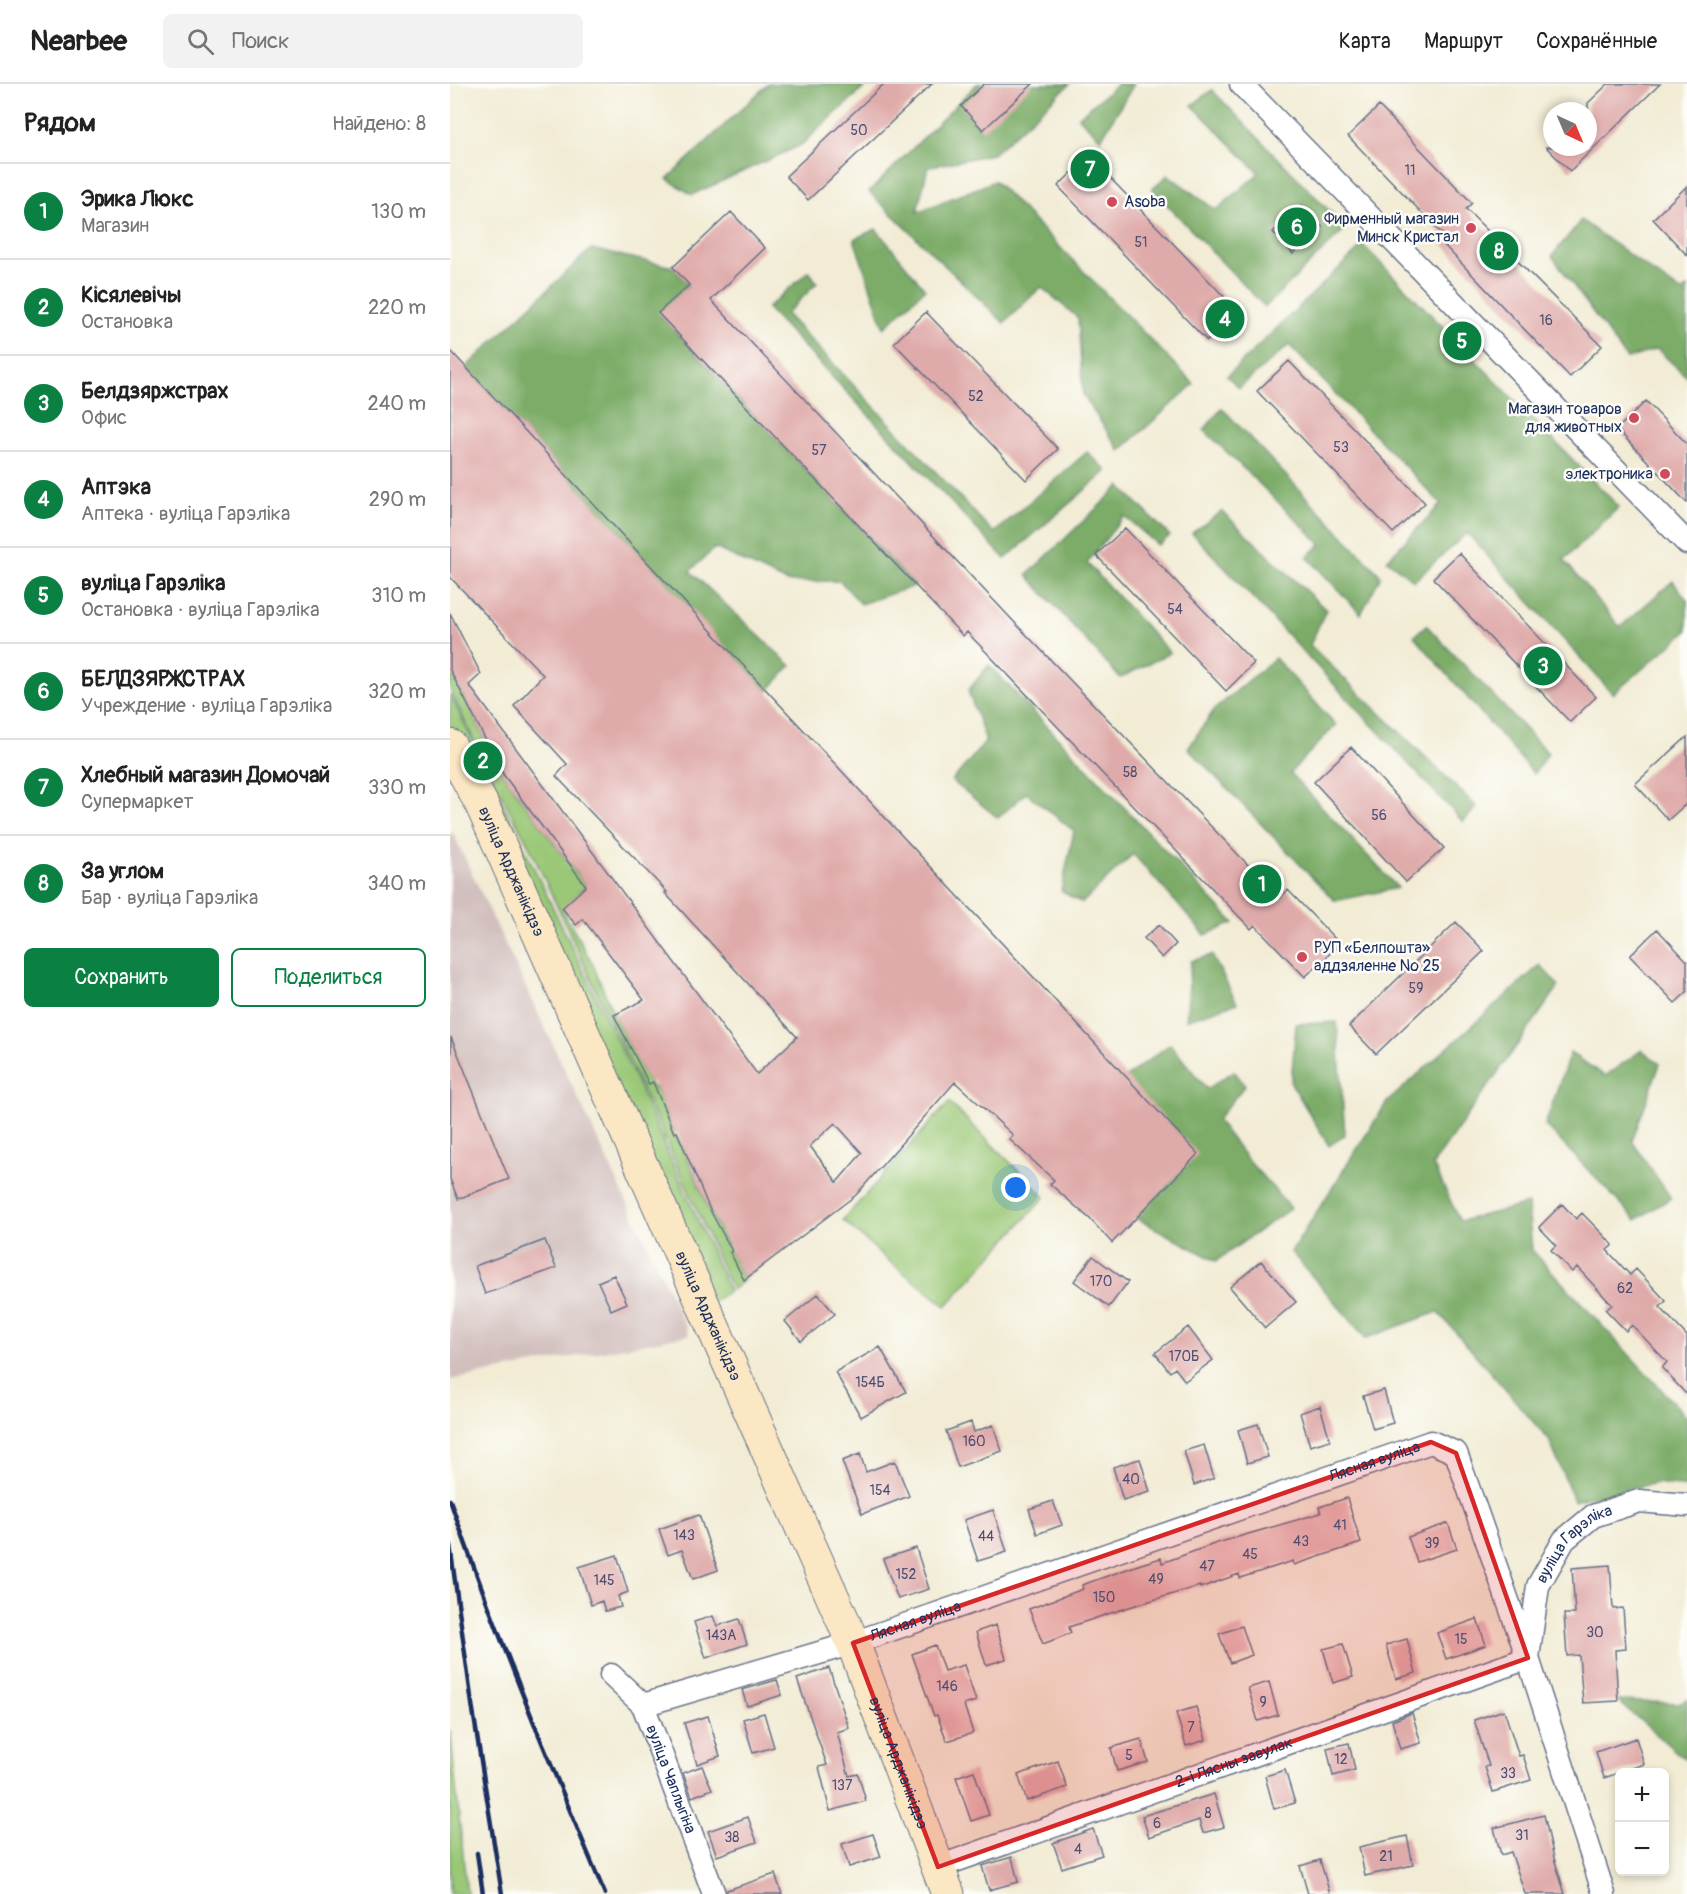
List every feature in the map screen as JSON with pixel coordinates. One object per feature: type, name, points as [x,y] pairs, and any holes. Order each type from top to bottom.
[{"type":"main road","name":"вуліца Арджанікідзэ","points":[[450,746],[486,813],[853,1642],[943,1881]]},
{"type":"street","points":[[1241,84],[1687,543]]},
{"type":"street","name":"Лясная вуліца","points":[[643,1706],[853,1642],[1431,1442],[1456,1453],[1528,1658],[1604,1894]]},
{"type":"street","name":"вуліца Гарэліка","points":[[1528,1658],[1538,1586],[1564,1540],[1593,1516],[1639,1501],[1687,1505]]},
{"type":"street","name":"2-і Лясны завулак","points":[[943,1881],[1528,1658]]},
{"type":"street","name":"вуліца Чаплыгіна","points":[[611,1675],[643,1706],[714,1894]]},
{"type":"highlighted area","points":[[1431,1442],[1456,1453],[1528,1658],[938,1867],[853,1643]]},
{"type":"shaded area","points":[[453,833],[689,1335],[450,1380],[450,834]]},
{"type":"green space","points":[[768,84],[868,84],[801,145],[692,195],[667,179]]},
{"type":"green space","points":[[977,84],[1070,84],[993,154],[928,167],[917,212],[995,181],[1194,384],[1120,451],[1083,395],[1078,318],[1041,287],[1004,323],[869,192]]},
{"type":"green space","points":[[1118,84],[1134,84],[1101,139],[1078,117]]},
{"type":"green space","points":[[1212,90],[1346,228],[1265,307],[1152,189],[1168,175],[1216,210],[1259,173],[1192,105]]},
{"type":"green space","points":[[1581,220],[1681,292],[1687,288],[1687,377],[1657,349],[1627,359],[1552,256]]},
{"type":"green space","points":[[876,229],[925,289],[884,328],[854,239]]},
{"type":"green space","points":[[1363,245],[1619,507],[1564,560],[1620,627],[1673,581],[1687,600],[1687,631],[1613,694],[1467,533],[1414,581],[1387,560],[1441,504],[1289,345],[1239,388],[1227,376]]},
{"type":"green space","points":[[591,249],[673,267],[689,285],[659,314],[915,586],[861,604],[840,581],[787,582],[715,548],[690,571],[791,666],[767,692],[466,367]]},
{"type":"green space","points":[[809,271],[817,283],[786,314],[994,533],[1087,452],[1107,471],[1005,559],[767,308]]},
{"type":"green space","points":[[1222,408],[1381,576],[1361,614],[1307,557],[1321,544],[1204,430]]},
{"type":"green space","points":[[1120,486],[1170,536],[1158,545],[1124,516],[1087,563],[1170,653],[1120,678],[1027,575]]},
{"type":"green space","points":[[1222,511],[1326,610],[1310,645],[1477,807],[1463,822],[1192,533]]},
{"type":"green space","points":[[1426,625],[1548,753],[1534,774],[1414,636]]},
{"type":"green space","points":[[1275,658],[1336,725],[1290,773],[1398,888],[1335,901],[1188,748],[1214,710]]},
{"type":"green space","points":[[989,665],[1234,923],[1205,935],[1133,854],[1082,903],[1061,891],[1074,831],[1026,793],[998,818],[952,781],[986,741],[968,691]]},
{"type":"green space","points":[[450,670],[503,774],[586,886],[562,909],[593,965],[614,1015],[649,1083],[657,1091],[708,1207],[744,1280],[732,1290],[664,1136],[529,846],[483,760],[450,689]]},
{"type":"green space","points":[[450,694],[635,1078],[729,1291],[705,1307],[450,746]]},
{"type":"green space","points":[[1212,955],[1237,1003],[1186,1020],[1191,961]]},
{"type":"green space","points":[[1540,965],[1559,986],[1433,1164],[1460,1221],[1528,1204],[1532,1250],[1687,1417],[1687,1487],[1656,1483],[1574,1501],[1549,1440],[1438,1312],[1366,1338],[1291,1252],[1387,1102]]},
{"type":"green space","points":[[1337,1022],[1345,1135],[1329,1146],[1291,1083],[1296,1024]]},
{"type":"green space","points":[[1170,1044],[1207,1089],[1234,1071],[1245,1085],[1217,1120],[1247,1159],[1291,1208],[1216,1261],[1136,1218],[1126,1077]]},
{"type":"green space","points":[[1642,1050],[1660,1064],[1632,1141],[1671,1198],[1636,1220],[1545,1125],[1570,1053],[1605,1076]]},
{"type":"green space","points":[[949,1102],[1045,1197],[946,1306],[885,1258],[843,1220]]},
{"type":"green space","points":[[1687,1699],[1687,1761],[1618,1701],[1681,1703]]},
{"type":"green space","points":[[450,1730],[451,1738],[467,1894],[450,1894]]},
{"type":"building","points":[[884,84],[932,84],[808,200],[786,176]]},
{"type":"building","points":[[984,84],[1033,84],[983,130],[961,106]]},
{"type":"building","points":[[1608,84],[1660,84],[1597,145],[1597,102],[1589,102]]},
{"type":"building","points":[[1379,106],[1472,203],[1466,209],[1602,346],[1570,377],[1440,241],[1444,236],[1348,136]]},
{"type":"building","points":[[1089,156],[1238,311],[1207,341],[1058,186]]},
{"type":"building","points":[[1555,156],[1586,156],[1570,171]]},
{"type":"building","points":[[1687,186],[1687,255],[1653,219]]},
{"type":"building","points":[[1302,205],[1322,227],[1293,254],[1273,232]]},
{"type":"building","points":[[731,212],[765,248],[711,300],[1018,626],[1280,898],[1288,890],[1340,944],[1305,977],[1255,925],[1251,929],[967,632],[963,636],[658,313],[689,285],[673,267]]},
{"type":"building","points":[[926,312],[1058,449],[1026,480],[894,343]]},
{"type":"building","points":[[450,350],[1198,1154],[1112,1243],[1090,1219],[1050,1184],[1054,1180],[1009,1139],[1013,1135],[955,1082],[856,1195],[744,1280],[730,1252],[732,1251],[710,1210],[677,1132],[674,1133],[653,1082],[649,1084],[614,1015],[644,1000],[583,919],[576,925],[562,908],[586,886],[503,774],[450,670],[450,613],[481,674],[469,685],[757,1074],[797,1037],[665,893],[667,892],[556,776],[567,764],[514,706],[543,675],[450,577]],"holes":[[[835,1123],[862,1153],[837,1182],[810,1146]]]},
{"type":"building","points":[[1289,361],[1425,503],[1393,533],[1257,391]]},
{"type":"building","points":[[1646,401],[1687,444],[1687,503],[1617,429]]},
{"type":"building","points":[[1125,528],[1254,663],[1226,691],[1096,555]]},
{"type":"building","points":[[1459,553],[1596,697],[1570,722],[1433,578]]},
{"type":"building","points":[[1687,737],[1687,803],[1668,820],[1635,784]]},
{"type":"building","points":[[1351,747],[1444,848],[1406,882],[1314,782]]},
{"type":"building","points":[[1456,922],[1484,951],[1376,1054],[1349,1026]]},
{"type":"building","points":[[1159,925],[1176,944],[1162,958],[1144,938]]},
{"type":"building","points":[[1657,929],[1687,961],[1687,992],[1675,1003],[1630,956]]},
{"type":"building","points":[[451,1037],[509,1179],[458,1199],[450,1179]]},
{"type":"building","points":[[1562,1204],[1576,1219],[1582,1213],[1613,1245],[1607,1250],[1630,1275],[1636,1269],[1666,1301],[1660,1307],[1687,1336],[1687,1395],[1662,1368],[1667,1362],[1632,1325],[1626,1331],[1606,1310],[1612,1305],[1577,1267],[1572,1272],[1551,1250],[1556,1245],[1539,1227]]},
{"type":"building","points":[[545,1240],[556,1268],[485,1294],[475,1266]]},
{"type":"building","points":[[1093,1256],[1128,1282],[1109,1307],[1074,1281]]},
{"type":"building","points":[[1261,1261],[1296,1302],[1265,1328],[1230,1287]]},
{"type":"building","points":[[614,1275],[627,1303],[611,1310],[598,1282]]},
{"type":"building","points":[[818,1294],[835,1314],[801,1341],[785,1321]]},
{"type":"building","points":[[1188,1327],[1213,1360],[1185,1381],[1175,1368],[1170,1372],[1155,1353]]},
{"type":"building","points":[[880,1347],[906,1392],[861,1417],[835,1372]]},
{"type":"building","points":[[1384,1390],[1393,1423],[1373,1429],[1363,1396]]},
{"type":"building","points":[[1320,1406],[1330,1440],[1310,1446],[1300,1413]]},
{"type":"building","points":[[971,1422],[974,1432],[993,1425],[1002,1451],[958,1467],[946,1431]]},
{"type":"building","points":[[1258,1424],[1268,1457],[1247,1463],[1238,1430]]},
{"type":"building","points":[[1204,1445],[1214,1478],[1194,1485],[1184,1451]]},
{"type":"building","points":[[860,1454],[866,1472],[895,1461],[909,1496],[862,1514],[842,1461]]},
{"type":"building","points":[[1140,1459],[1150,1492],[1123,1500],[1113,1467]]},
{"type":"building","points":[[1347,1498],[1361,1543],[1294,1565],[1293,1561],[1240,1578],[1239,1574],[1200,1588],[1200,1586],[1126,1608],[1069,1627],[1071,1633],[1043,1644],[1029,1609],[1083,1589],[1082,1585],[1141,1564],[1161,1558],[1162,1563],[1217,1543],[1321,1513],[1319,1507]]},
{"type":"building","points":[[1053,1501],[1062,1525],[1037,1534],[1029,1509]]},
{"type":"building","points":[[993,1510],[1007,1552],[978,1561],[964,1520]]},
{"type":"building","points":[[699,1515],[718,1570],[693,1579],[682,1550],[668,1555],[659,1529]]},
{"type":"building","points":[[1448,1523],[1457,1549],[1417,1562],[1408,1537]]},
{"type":"building","points":[[916,1548],[929,1589],[898,1599],[883,1559]]},
{"type":"building","points":[[617,1555],[628,1592],[618,1596],[621,1607],[605,1611],[602,1601],[591,1605],[579,1567]]},
{"type":"building","points":[[1610,1565],[1613,1609],[1623,1608],[1626,1649],[1615,1650],[1618,1701],[1583,1703],[1579,1655],[1567,1656],[1564,1614],[1575,1614],[1572,1568]]},
{"type":"building","points":[[713,1616],[717,1626],[739,1619],[747,1644],[706,1658],[694,1622]]},
{"type":"building","points":[[1477,1619],[1486,1645],[1446,1659],[1437,1633]]},
{"type":"building","points":[[996,1625],[1006,1659],[986,1665],[976,1632]]},
{"type":"building","points":[[1242,1626],[1252,1655],[1230,1663],[1219,1634]]},
{"type":"building","points":[[1407,1639],[1416,1673],[1396,1679],[1386,1645]]},
{"type":"building","points":[[1343,1644],[1353,1677],[1333,1683],[1323,1649]]},
{"type":"building","points":[[935,1645],[944,1671],[964,1665],[976,1701],[964,1705],[973,1733],[947,1741],[937,1715],[934,1716],[912,1654]]},
{"type":"building","points":[[829,1668],[849,1728],[837,1732],[849,1776],[858,1774],[866,1801],[830,1811],[819,1767],[827,1765],[797,1679]]},
{"type":"building","points":[[777,1680],[782,1695],[747,1706],[742,1690]]},
{"type":"building","points":[[1269,1682],[1278,1715],[1258,1721],[1248,1688]]},
{"type":"building","points":[[1196,1707],[1206,1740],[1186,1746],[1176,1713]]},
{"type":"building","points":[[1504,1710],[1519,1756],[1523,1755],[1531,1780],[1493,1792],[1485,1767],[1489,1766],[1474,1720]]},
{"type":"building","points":[[764,1713],[774,1747],[753,1753],[743,1719]]},
{"type":"building","points":[[1412,1713],[1421,1743],[1400,1749],[1392,1721]]},
{"type":"building","points":[[708,1716],[720,1756],[697,1764],[684,1723]]},
{"type":"building","points":[[1636,1738],[1644,1764],[1633,1768],[1615,1768],[1615,1774],[1604,1778],[1596,1752]]},
{"type":"building","points":[[1141,1739],[1148,1762],[1117,1771],[1111,1748]]},
{"type":"building","points":[[1349,1743],[1355,1770],[1333,1776],[1327,1748]]},
{"type":"building","points":[[1058,1761],[1067,1787],[1027,1801],[1018,1775]]},
{"type":"building","points":[[702,1766],[712,1789],[692,1797],[683,1773]]},
{"type":"building","points":[[1285,1770],[1295,1803],[1274,1809],[1265,1776]]},
{"type":"building","points":[[974,1771],[989,1815],[971,1821],[956,1777]]},
{"type":"building","points":[[1214,1794],[1224,1827],[1203,1833],[1199,1820],[1149,1837],[1142,1816]]},
{"type":"building","points":[[1544,1815],[1565,1894],[1525,1894],[1511,1852],[1501,1855],[1494,1828]]},
{"type":"building","points":[[748,1817],[757,1842],[717,1856],[708,1831]]},
{"type":"building","points":[[1093,1829],[1102,1855],[1062,1868],[1053,1843]]},
{"type":"building","points":[[873,1834],[881,1857],[849,1867],[842,1844]]},
{"type":"building","points":[[1407,1836],[1413,1865],[1365,1876],[1359,1847]]},
{"type":"building","points":[[1012,1857],[1018,1882],[989,1890],[982,1866]]},
{"type":"building","points":[[1320,1860],[1330,1894],[1308,1894],[1300,1866]]},
{"type":"building","points":[[775,1874],[782,1894],[727,1894],[727,1890]]},
{"type":"railway","points":[[450,1500],[524,1698],[605,1894]]},
{"type":"railway","points":[[450,1545],[502,1894]]},
{"type":"railway","points":[[477,1853],[483,1894]]},
{"type":"place","name":"Хлебный магазин Домочай","points":[[1090,169]]},
{"type":"place","name":"Asoba","points":[[1112,202]]},
{"type":"place","name":"БЕЛДЗЯРЖСТРАХ","points":[[1297,227]]},
{"type":"place","name":"Фирменный магазин Минск Кристал","points":[[1471,228]]},
{"type":"place","name":"За углом","points":[[1499,251]]},
{"type":"place","name":"Аптэка","points":[[1225,319]]},
{"type":"place","name":"вуліца Гарэліка","points":[[1462,341]]},
{"type":"place","name":"Магазин товаров для животных","points":[[1634,418]]},
{"type":"place","name":"электроника","points":[[1665,474]]},
{"type":"place","name":"Белдзяржстрах","points":[[1543,666]]},
{"type":"place","name":"Кісялевічы","points":[[483,761]]},
{"type":"place","name":"Эрика Люкс","points":[[1262,884]]},
{"type":"place","name":"РУП «Белпошта» аддзяленне № 25","points":[[1302,957]]}]
